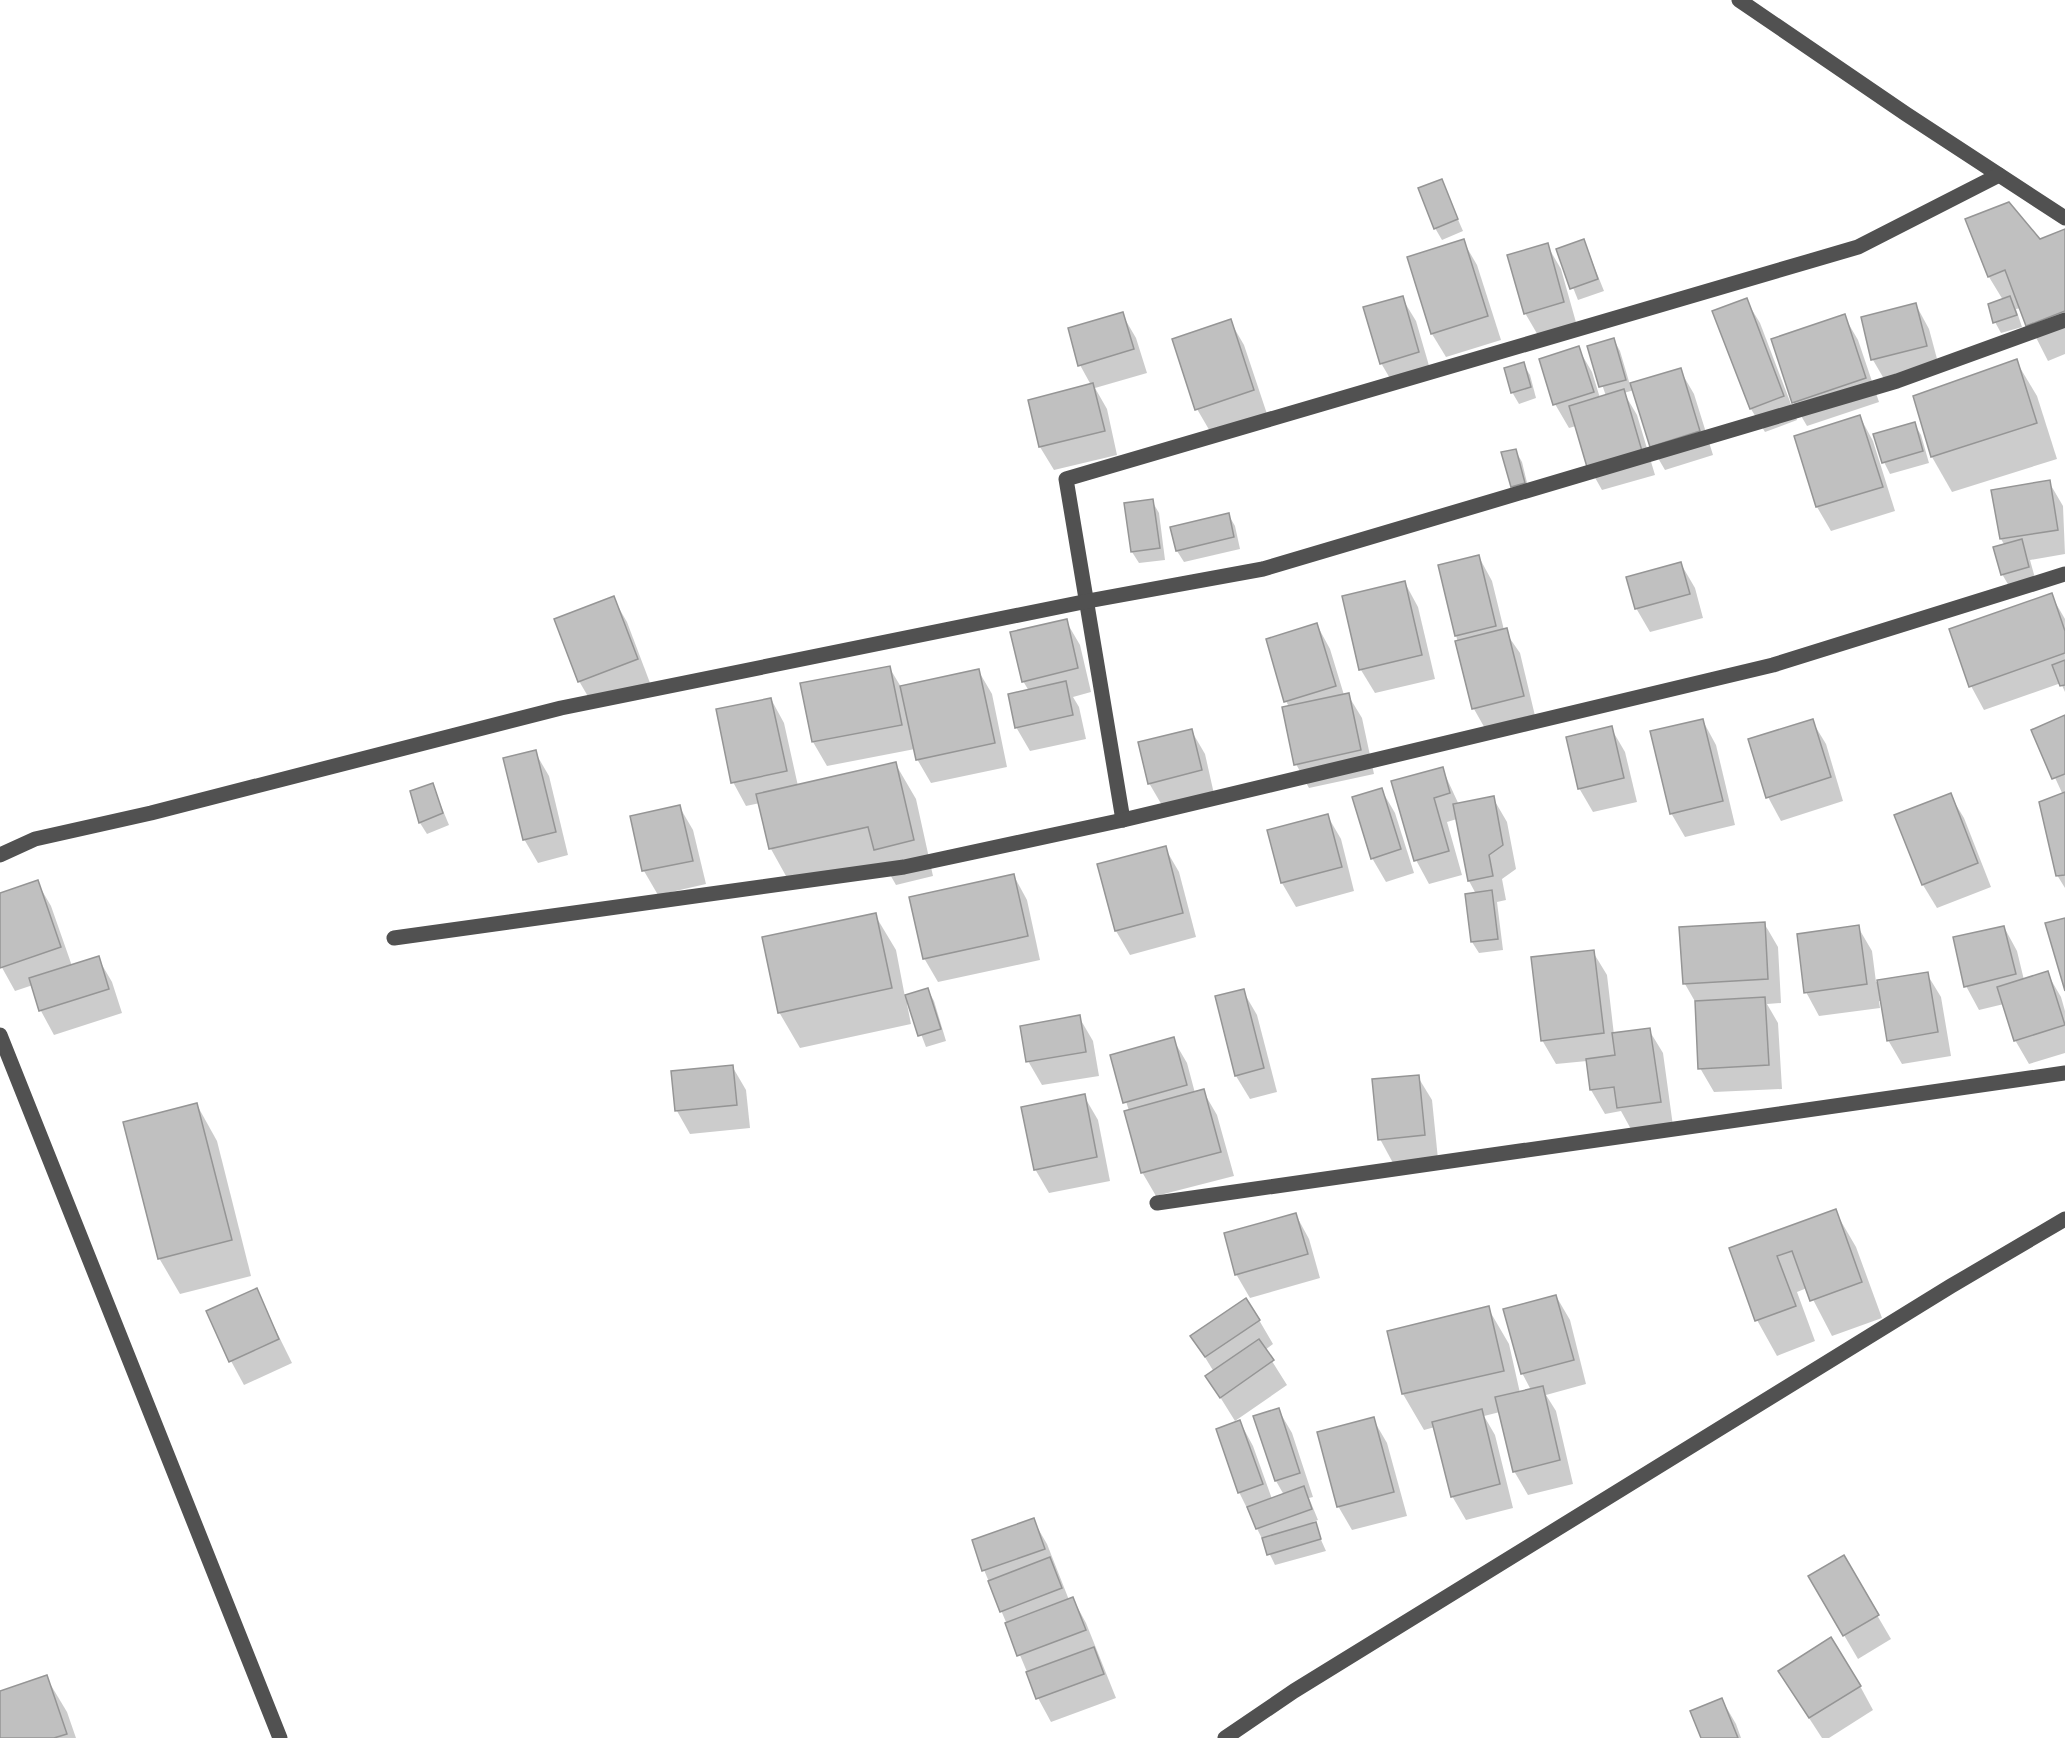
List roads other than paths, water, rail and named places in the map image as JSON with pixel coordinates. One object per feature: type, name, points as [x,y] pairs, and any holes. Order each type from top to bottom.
[{"type":"street","points":[[1739,0],[2065,218]]},
{"type":"street","points":[[1123,820],[1066,479],[1858,247],[2000,175]]},
{"type":"street","points":[[0,855],[35,839],[151,813],[561,708],[1263,569],[1897,381],[2065,320]]},
{"type":"street","points":[[394,938],[904,867],[1123,820],[1773,665],[2065,574]]},
{"type":"street","points":[[0,1035],[280,1738]]},
{"type":"street","points":[[1157,1203],[2065,1073]]},
{"type":"street","points":[[1226,1738],[1314,1678],[1951,1286],[2065,1220]]}]
